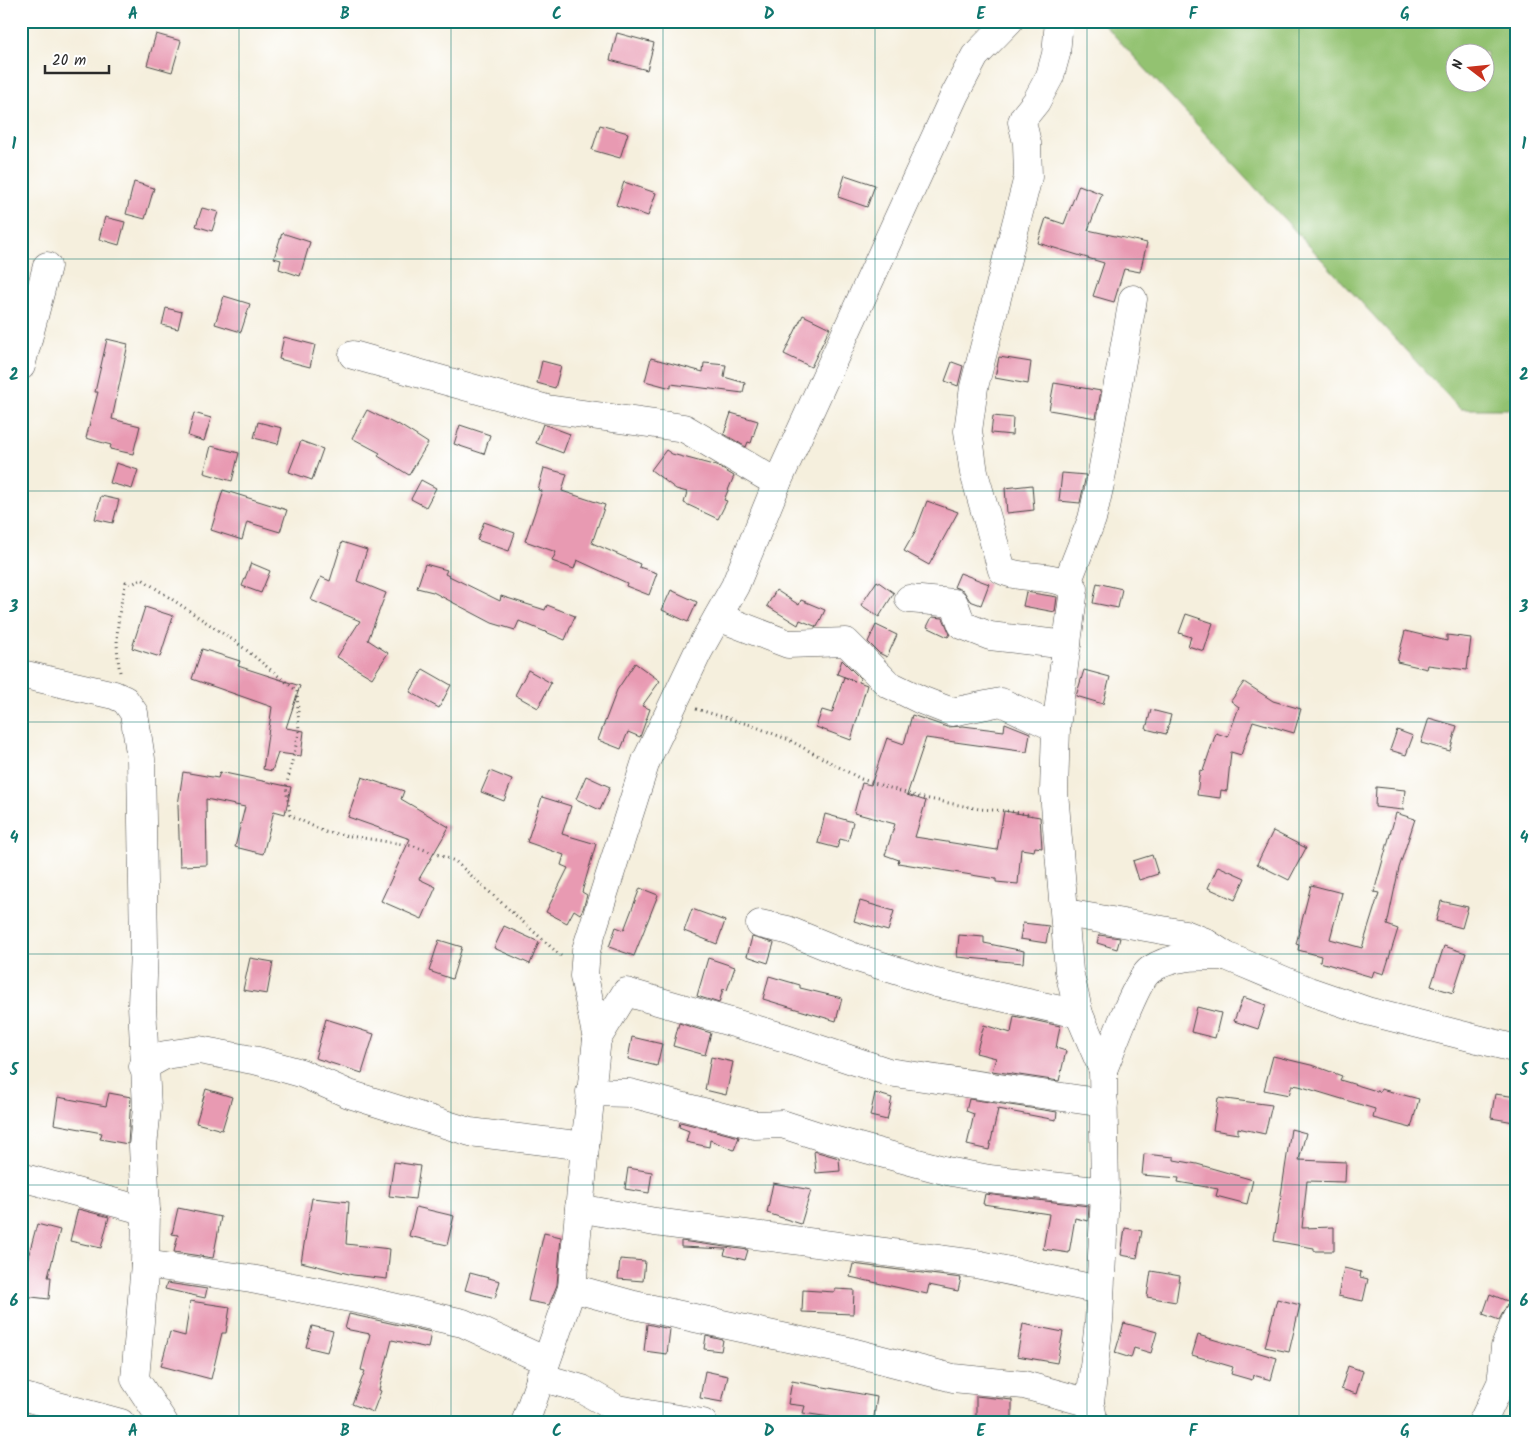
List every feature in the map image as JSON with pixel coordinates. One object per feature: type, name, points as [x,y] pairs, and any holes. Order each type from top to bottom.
[{"type":"street","points":[[525,1423],[572,1288],[590,1092],[598,1039],[584,973],[586,950],[646,761],[698,652],[735,586],[777,482],[955,94],[975,56],[1009,21]]},
{"type":"street","points":[[572,1288],[634,1305],[848,1351],[953,1378],[1024,1385],[1092,1413],[1099,1321],[1105,1192],[1103,1070],[1078,1014],[1067,953],[1066,912],[1054,792],[1056,728],[1074,589],[1067,583],[1014,576],[1002,570],[974,473],[968,431],[974,387],[1028,177],[1028,143],[1022,122],[1036,102],[1050,76],[1058,44],[1059,21]]},
{"type":"street","points":[[21,366],[47,266]]},
{"type":"street","points":[[1067,583],[1092,519],[1133,300]]},
{"type":"street","points":[[353,355],[547,409],[684,428],[777,482]]},
{"type":"street","points":[[909,599],[954,603],[962,625],[990,636],[1067,645]]},
{"type":"street","points":[[718,617],[788,644],[846,642],[888,684],[952,712],[1001,702],[1056,728]]},
{"type":"street","points":[[21,674],[114,695],[125,700],[134,713],[141,759],[144,947],[142,1005],[146,1108],[144,1146],[145,1264],[135,1379],[164,1423]]},
{"type":"street","points":[[1066,912],[1185,934],[1203,941],[1226,956],[1309,991],[1367,1011],[1517,1049]]},
{"type":"street","points":[[760,924],[787,930],[851,956],[936,983],[1078,1014]]},
{"type":"street","points":[[1103,1070],[1139,981],[1151,969],[1174,960],[1197,956],[1226,956]]},
{"type":"street","points":[[584,973],[626,992],[786,1038],[888,1072],[1104,1103]]},
{"type":"street","points":[[598,1039],[626,992]]},
{"type":"street","points":[[143,1067],[165,1055],[199,1050],[258,1061],[301,1073],[349,1094],[470,1132],[585,1146]]},
{"type":"street","points":[[590,1092],[630,1093],[754,1125],[782,1124],[947,1172],[989,1179],[1105,1192]]},
{"type":"street","points":[[21,1177],[146,1211]]},
{"type":"street","points":[[578,1208],[655,1222],[976,1264],[1100,1290]]},
{"type":"street","points":[[145,1264],[251,1278],[463,1323],[617,1409],[703,1423]]},
{"type":"street","points":[[1482,1423],[1509,1381],[1505,1347],[1517,1317]]},
{"type":"street","points":[[21,1396],[121,1423]]},
{"type":"path","points":[[125,700],[116,638],[119,609],[126,582],[132,584],[142,579],[240,645],[297,691],[299,733],[286,787],[290,815],[325,832],[414,846],[455,861],[584,973]]},
{"type":"path","points":[[674,703],[751,725],[789,740],[861,779],[919,797],[979,810],[1008,811],[1038,816],[1058,827]]},
{"type":"green space","points":[[1101,21],[1517,21],[1517,409],[1460,409]]},
{"type":"building","points":[[617,33],[654,43],[647,70],[610,60]]},
{"type":"building","points":[[156,34],[181,41],[172,72],[147,65]]},
{"type":"building","points":[[600,125],[628,133],[620,158],[592,150]]},
{"type":"building","points":[[845,175],[875,185],[867,207],[838,197]]},
{"type":"building","points":[[134,182],[154,188],[145,219],[126,214]]},
{"type":"building","points":[[624,182],[656,193],[648,216],[616,205]]},
{"type":"building","points":[[1079,185],[1102,194],[1088,230],[1147,243],[1140,272],[1124,269],[1114,302],[1093,296],[1104,263],[1038,243],[1046,218],[1064,224]]},
{"type":"building","points":[[202,208],[218,212],[212,231],[196,226]]},
{"type":"building","points":[[105,217],[125,222],[119,245],[99,239]]},
{"type":"building","points":[[282,233],[310,242],[300,276],[279,269],[281,260],[274,258]]},
{"type":"building","points":[[224,296],[250,304],[241,332],[215,324]]},
{"type":"building","points":[[166,308],[182,312],[178,329],[162,325]]},
{"type":"building","points":[[803,315],[830,328],[811,367],[784,354]]},
{"type":"building","points":[[284,337],[315,345],[310,367],[279,359]]},
{"type":"building","points":[[107,339],[128,344],[112,419],[140,426],[133,454],[110,449],[111,445],[86,438],[98,392],[95,392]]},
{"type":"building","points":[[999,357],[1031,362],[1028,384],[995,378]]},
{"type":"building","points":[[651,358],[703,372],[704,363],[726,365],[724,377],[745,383],[743,393],[671,384],[671,388],[645,381]]},
{"type":"building","points":[[542,361],[561,366],[555,388],[537,383]]},
{"type":"building","points":[[952,362],[963,366],[958,386],[945,381]]},
{"type":"building","points":[[1054,383],[1101,391],[1096,418],[1049,410]]},
{"type":"building","points":[[367,410],[398,424],[428,443],[409,475],[378,456],[380,453],[352,438]]},
{"type":"building","points":[[194,413],[211,418],[204,441],[188,436]]},
{"type":"building","points":[[731,413],[758,421],[751,443],[748,442],[746,447],[724,434]]},
{"type":"building","points":[[993,416],[1013,418],[1012,435],[991,433]]},
{"type":"building","points":[[258,422],[282,428],[278,444],[254,438]]},
{"type":"building","points":[[543,424],[570,434],[563,453],[536,443]]},
{"type":"building","points":[[460,425],[490,435],[484,454],[454,444]]},
{"type":"building","points":[[301,441],[323,449],[312,480],[289,472]]},
{"type":"building","points":[[211,446],[239,453],[232,481],[204,473]]},
{"type":"building","points":[[666,450],[672,454],[717,466],[734,476],[724,500],[727,501],[718,519],[684,503],[687,492],[676,489],[651,470]]},
{"type":"building","points":[[116,463],[138,470],[132,489],[110,483]]},
{"type":"building","points":[[544,468],[567,474],[562,491],[605,505],[592,543],[640,564],[639,567],[657,573],[649,595],[626,586],[627,583],[577,560],[574,569],[552,561],[556,552],[525,541],[542,491],[538,490]]},
{"type":"building","points":[[1062,473],[1086,475],[1080,503],[1059,501]]},
{"type":"building","points":[[421,480],[436,488],[426,507],[411,499]]},
{"type":"building","points":[[1032,485],[1034,510],[1007,513],[1005,488]]},
{"type":"building","points":[[223,490],[287,510],[280,532],[247,522],[242,540],[211,530]]},
{"type":"building","points":[[101,496],[119,500],[113,523],[95,519]]},
{"type":"building","points":[[927,501],[958,512],[929,565],[904,551],[916,530]]},
{"type":"building","points":[[484,522],[515,533],[509,551],[477,540]]},
{"type":"building","points":[[342,542],[367,550],[357,581],[386,593],[368,640],[388,653],[372,678],[337,657],[360,621],[311,600],[321,577],[330,581]]},
{"type":"building","points":[[251,563],[270,571],[261,593],[242,586]]},
{"type":"building","points":[[425,564],[447,570],[445,574],[500,601],[501,596],[545,610],[547,605],[575,616],[565,640],[519,621],[515,630],[492,623],[433,592],[417,588]]},
{"type":"building","points":[[960,573],[989,584],[981,605],[970,601],[963,590],[954,587]]},
{"type":"building","points":[[877,581],[894,593],[879,617],[861,605]]},
{"type":"building","points":[[1097,583],[1122,589],[1118,608],[1093,603]]},
{"type":"building","points":[[671,590],[697,602],[688,622],[662,610]]},
{"type":"building","points":[[776,590],[799,605],[801,600],[825,610],[817,627],[800,620],[798,625],[767,606]]},
{"type":"building","points":[[1026,592],[1057,597],[1055,612],[1023,606]]},
{"type":"building","points":[[145,607],[173,616],[160,657],[132,648]]},
{"type":"building","points":[[1186,614],[1213,623],[1204,651],[1188,646],[1191,637],[1179,633]]},
{"type":"building","points":[[932,617],[943,618],[950,634],[948,637],[927,627]]},
{"type":"building","points":[[876,625],[897,635],[887,657],[879,653],[868,642]]},
{"type":"building","points":[[1405,631],[1447,641],[1447,635],[1471,638],[1467,670],[1428,665],[1427,669],[1397,662]]},
{"type":"building","points":[[202,649],[240,661],[238,666],[300,686],[286,728],[304,731],[301,756],[278,753],[272,771],[263,769],[272,707],[192,679]]},
{"type":"building","points":[[842,660],[860,678],[859,682],[867,685],[851,740],[816,727],[822,710],[832,713],[844,677],[855,681],[837,674]]},
{"type":"building","points":[[635,663],[660,681],[642,706],[650,709],[640,737],[628,732],[621,749],[598,740],[617,690]]},
{"type":"building","points":[[423,669],[451,685],[439,708],[410,692]]},
{"type":"building","points":[[528,670],[551,683],[538,708],[515,695]]},
{"type":"building","points":[[1084,670],[1110,677],[1103,704],[1076,696]]},
{"type":"building","points":[[1244,682],[1273,701],[1301,709],[1294,733],[1253,721],[1241,755],[1231,752],[1227,791],[1221,790],[1220,798],[1197,795],[1200,770],[1203,771],[1216,733],[1228,737],[1239,707],[1231,701]]},
{"type":"building","points":[[1151,710],[1171,715],[1166,734],[1146,729]]},
{"type":"building","points":[[912,715],[947,727],[963,726],[1004,731],[1005,723],[1030,733],[1027,752],[926,738],[907,795],[926,801],[915,837],[997,850],[1004,811],[1040,817],[1042,848],[1035,847],[1034,851],[1021,849],[1018,884],[996,882],[996,879],[898,863],[899,860],[885,855],[895,824],[854,813],[862,783],[871,785],[887,738],[904,744]]},
{"type":"building","points":[[1429,718],[1457,726],[1450,751],[1421,743]]},
{"type":"building","points":[[1397,730],[1413,736],[1406,755],[1390,750]]},
{"type":"building","points":[[490,771],[512,780],[504,801],[481,792]]},
{"type":"building","points":[[183,772],[218,778],[220,772],[291,787],[285,814],[274,811],[263,854],[235,847],[245,807],[206,799],[207,865],[180,866],[178,805]]},
{"type":"building","points":[[586,776],[610,787],[600,810],[576,799]]},
{"type":"building","points":[[362,777],[404,791],[401,799],[449,827],[419,879],[436,887],[422,919],[381,901],[410,839],[348,817]]},
{"type":"building","points":[[1376,787],[1405,790],[1403,810],[1375,807]]},
{"type":"building","points":[[542,797],[571,806],[562,834],[596,844],[582,892],[587,895],[583,909],[580,914],[574,910],[567,923],[546,912],[568,868],[561,865],[564,855],[527,842]]},
{"type":"building","points":[[1396,813],[1415,819],[1399,868],[1387,925],[1398,929],[1384,974],[1374,971],[1372,977],[1320,962],[1321,956],[1298,950],[1299,945],[1296,944],[1311,885],[1342,893],[1330,939],[1362,948],[1379,893],[1374,892]]},
{"type":"building","points":[[825,814],[853,822],[848,841],[840,839],[837,848],[818,843]]},
{"type":"building","points":[[1273,831],[1306,848],[1289,880],[1257,864]]},
{"type":"building","points":[[1152,855],[1158,874],[1139,880],[1133,861]]},
{"type":"building","points":[[1218,866],[1245,878],[1235,900],[1208,888]]},
{"type":"building","points":[[640,888],[658,895],[634,956],[609,947],[616,927],[624,930]]},
{"type":"building","points":[[860,901],[894,911],[888,931],[854,921]]},
{"type":"building","points":[[1441,901],[1468,907],[1462,928],[1436,921]]},
{"type":"building","points":[[692,909],[725,921],[717,944],[684,931]]},
{"type":"building","points":[[1023,923],[1049,926],[1046,943],[1020,939]]},
{"type":"building","points":[[504,926],[539,942],[530,964],[494,948]]},
{"type":"building","points":[[959,935],[984,937],[984,943],[1024,951],[1023,963],[957,957]]},
{"type":"building","points":[[1099,935],[1120,938],[1117,949],[1097,943]]},
{"type":"building","points":[[752,937],[774,943],[768,963],[747,956]]},
{"type":"building","points":[[439,940],[462,947],[452,979],[429,971]]},
{"type":"building","points":[[1444,946],[1466,953],[1453,993],[1431,986]]},
{"type":"building","points":[[250,958],[273,962],[267,994],[243,990]]},
{"type":"building","points":[[708,958],[735,967],[727,990],[723,989],[719,1003],[697,996]]},
{"type":"building","points":[[769,976],[800,985],[800,988],[842,998],[836,1021],[763,999]]},
{"type":"building","points":[[1243,997],[1266,1005],[1258,1029],[1234,1021]]},
{"type":"building","points":[[1197,1007],[1221,1013],[1215,1038],[1191,1032]]},
{"type":"building","points":[[1014,1016],[1060,1026],[1056,1048],[1066,1051],[1059,1081],[992,1071],[996,1058],[976,1053],[984,1025],[1011,1033]]},
{"type":"building","points":[[326,1019],[374,1034],[362,1073],[315,1058]]},
{"type":"building","points":[[679,1023],[711,1033],[705,1055],[673,1046]]},
{"type":"building","points":[[632,1037],[662,1044],[657,1066],[628,1059]]},
{"type":"building","points":[[1273,1056],[1315,1066],[1342,1076],[1340,1080],[1380,1092],[1381,1089],[1419,1099],[1411,1128],[1373,1118],[1375,1109],[1299,1086],[1292,1085],[1289,1095],[1264,1090]]},
{"type":"building","points":[[711,1057],[733,1062],[726,1095],[705,1090]]},
{"type":"building","points":[[206,1089],[232,1097],[222,1130],[196,1123]]},
{"type":"building","points":[[109,1093],[131,1097],[128,1144],[100,1139],[102,1133],[54,1124],[58,1097],[106,1106]]},
{"type":"building","points":[[875,1093],[892,1098],[887,1120],[870,1116]]},
{"type":"building","points":[[1495,1094],[1517,1097],[1514,1122],[1491,1118]]},
{"type":"building","points":[[1218,1098],[1272,1105],[1265,1134],[1238,1128],[1238,1134],[1213,1130]]},
{"type":"building","points":[[969,1099],[1057,1112],[1056,1120],[998,1109],[989,1150],[967,1145],[974,1114],[966,1111]]},
{"type":"building","points":[[680,1122],[739,1137],[734,1150],[710,1140],[709,1147],[686,1142],[689,1131],[679,1127]]},
{"type":"building","points":[[1291,1129],[1306,1133],[1299,1160],[1346,1162],[1345,1182],[1307,1181],[1302,1228],[1334,1227],[1334,1251],[1314,1251],[1314,1248],[1274,1241]]},
{"type":"building","points":[[814,1151],[839,1158],[840,1171],[816,1173]]},
{"type":"building","points":[[1144,1154],[1174,1157],[1174,1160],[1197,1164],[1253,1180],[1247,1204],[1216,1196],[1218,1189],[1178,1182],[1179,1178],[1142,1175]]},
{"type":"building","points":[[394,1162],[420,1166],[415,1199],[389,1196]]},
{"type":"building","points":[[628,1168],[652,1172],[649,1193],[625,1189]]},
{"type":"building","points":[[773,1183],[811,1190],[801,1224],[767,1213]]},
{"type":"building","points":[[985,1194],[1089,1206],[1088,1221],[1075,1218],[1069,1253],[1043,1249],[1049,1214],[983,1204]]},
{"type":"building","points":[[312,1198],[349,1202],[346,1244],[390,1249],[387,1279],[353,1275],[301,1262]]},
{"type":"building","points":[[416,1207],[454,1216],[447,1245],[409,1236]]},
{"type":"building","points":[[178,1208],[221,1217],[213,1258],[174,1252],[178,1235],[172,1234]]},
{"type":"building","points":[[78,1209],[109,1217],[101,1248],[70,1241]]},
{"type":"building","points":[[37,1224],[60,1230],[48,1277],[51,1277],[49,1299],[23,1296],[27,1261]]},
{"type":"building","points":[[1125,1228],[1142,1231],[1137,1258],[1121,1255]]},
{"type":"building","points":[[544,1233],[561,1237],[557,1285],[549,1305],[528,1301]]},
{"type":"building","points":[[681,1241],[748,1250],[745,1260],[724,1255],[726,1249],[681,1247]]},
{"type":"building","points":[[620,1259],[645,1261],[643,1281],[618,1279]]},
{"type":"building","points":[[853,1264],[961,1278],[958,1291],[929,1285],[927,1294],[850,1277]]},
{"type":"building","points":[[1344,1268],[1361,1272],[1360,1277],[1368,1279],[1363,1301],[1338,1296]]},
{"type":"building","points":[[1151,1271],[1180,1276],[1176,1302],[1147,1297]]},
{"type":"building","points":[[470,1273],[500,1281],[495,1298],[465,1290]]},
{"type":"building","points":[[167,1283],[207,1289],[205,1298],[165,1289]]},
{"type":"building","points":[[835,1289],[854,1290],[853,1314],[802,1312],[803,1290],[835,1292]]},
{"type":"building","points":[[1490,1294],[1512,1303],[1507,1305],[1499,1320],[1483,1314]]},
{"type":"building","points":[[1277,1299],[1300,1305],[1289,1352],[1265,1347]]},
{"type":"building","points":[[190,1301],[230,1307],[226,1333],[222,1333],[211,1379],[161,1366],[170,1332],[185,1336]]},
{"type":"building","points":[[349,1314],[431,1332],[428,1348],[392,1340],[379,1390],[381,1391],[373,1412],[352,1404],[365,1371],[361,1370],[370,1334],[345,1329]]},
{"type":"building","points":[[1124,1323],[1157,1332],[1151,1353],[1134,1348],[1131,1358],[1115,1353]]},
{"type":"building","points":[[647,1324],[670,1329],[667,1354],[644,1351]]},
{"type":"building","points":[[1023,1324],[1063,1332],[1057,1363],[1017,1356]]},
{"type":"building","points":[[312,1326],[333,1331],[327,1352],[306,1347]]},
{"type":"building","points":[[1198,1335],[1277,1358],[1271,1380],[1253,1375],[1252,1380],[1231,1374],[1233,1367],[1192,1355]]},
{"type":"building","points":[[706,1336],[723,1340],[721,1351],[704,1349]]},
{"type":"building","points":[[1348,1366],[1363,1371],[1356,1394],[1341,1389]]},
{"type":"building","points":[[705,1371],[728,1376],[722,1402],[700,1398]]},
{"type":"building","points":[[792,1381],[877,1397],[873,1423],[851,1423],[829,1419],[830,1417],[803,1413],[805,1406],[788,1404]]},
{"type":"building","points":[[976,1396],[1012,1400],[1012,1423],[976,1423]]}]
